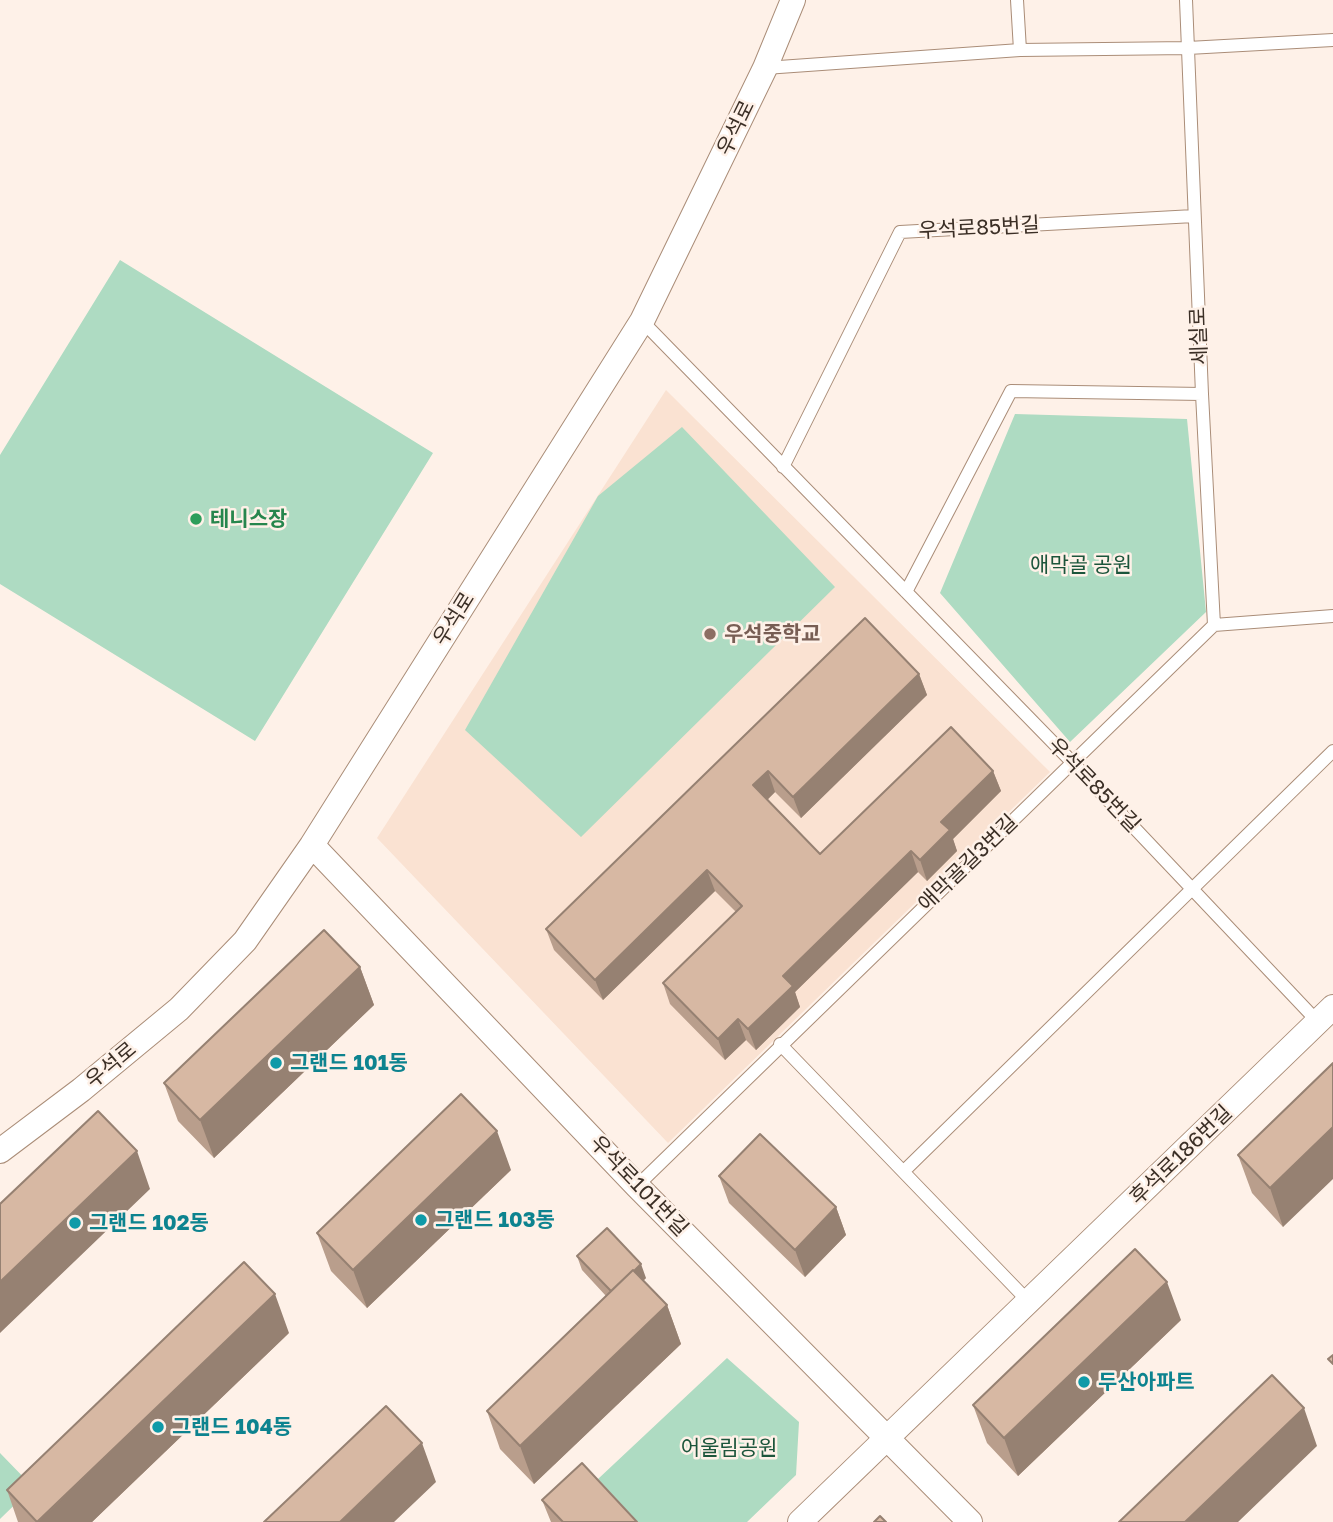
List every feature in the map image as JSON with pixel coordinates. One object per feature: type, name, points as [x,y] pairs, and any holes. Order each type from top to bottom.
[{"type":"street","name":"우석로","points":[[0,1151],[81,1090],[179,1009],[245,941],[313,845],[642,321],[765,68],[793,0]]},
{"type":"street","name":"우석로101번길","points":[[313,845],[637,1186],[970,1522]]},
{"type":"street","name":"후석로186번길","points":[[800,1522],[1326,1014]]},
{"type":"lane","points":[[1017,0],[1020,50]]},
{"type":"lane","name":"세실로","points":[[1186,0],[1214,625]]},
{"type":"lane","points":[[765,68],[1020,50],[1188,48],[1333,40]]},
{"type":"lane","name":"우석로85번길","points":[[783,467],[900,232],[1194,216]]},
{"type":"lane","name":"우석로85번길","points":[[642,321],[1194,888],[1326,1014]]},
{"type":"lane","points":[[906,592],[1011,391],[1202,394]]},
{"type":"lane","points":[[1214,625],[1333,616]]},
{"type":"lane","name":"애막골길3번길","points":[[637,1186],[780,1044],[1214,625]]},
{"type":"lane","points":[[904,1171],[1333,751]]},
{"type":"lane","points":[[780,1044],[1028,1302]]},
{"type":"shaded area","name":"우석중학교","points":[[666,390],[1050,772],[668,1143],[377,838]]},
{"type":"green space","name":"테니스장","points":[[120,260],[433,453],[255,741],[0,584],[0,455]]},
{"type":"green space","name":"애막골 공원","points":[[1015,414],[1187,419],[1206,612],[1070,742],[940,593]]},
{"type":"green space","points":[[682,427],[835,587],[581,837],[465,730],[598,496]]},
{"type":"green space","name":"어울림공원","points":[[727,1358],[799,1422],[796,1475],[747,1522],[638,1522],[598,1479]]},
{"type":"green space","points":[[0,1453],[33,1487],[0,1519]]},
{"type":"building","points":[[865,618],[919,674],[793,797],[768,771],[753,785],[820,854],[951,727],[993,771],[941,822],[950,830],[920,860],[911,851],[783,976],[793,986],[748,1029],[738,1019],[718,1039],[663,983],[742,906],[707,870],[595,980],[546,929]]},
{"type":"building","points":[[324,930],[360,967],[200,1120],[164,1083]]},
{"type":"building","points":[[1333,1063],[1333,1127],[1270,1188],[1238,1155]]},
{"type":"building","points":[[461,1094],[497,1131],[353,1270],[317,1233]]},
{"type":"building","points":[[98,1111],[137,1151],[0,1282],[0,1204]]},
{"type":"building","points":[[760,1134],[836,1207],[795,1250],[719,1176]]},
{"type":"building","points":[[607,1228],[641,1264],[611,1291],[577,1256]]},
{"type":"building","points":[[1135,1249],[1167,1282],[1004,1438],[973,1405]]},
{"type":"building","points":[[244,1262],[275,1294],[37,1522],[7,1490]]},
{"type":"building","points":[[633,1270],[667,1305],[520,1446],[487,1411]]},
{"type":"building","points":[[1272,1375],[1304,1408],[1185,1522],[1119,1522]]},
{"type":"building","points":[[386,1406],[422,1443],[340,1522],[264,1522]]},
{"type":"building","points":[[582,1463],[637,1522],[563,1522],[542,1500]]},
{"type":"building","points":[[880,1516],[886,1522],[874,1522]]},
{"type":"place","name":"테니스장","points":[[196,519]]},
{"type":"place","name":"우석중학교","points":[[710,634]]},
{"type":"place","name":"그랜드 101동","points":[[276,1063]]},
{"type":"place","name":"그랜드 103동","points":[[421,1220]]},
{"type":"place","name":"그랜드 102동","points":[[75,1223]]},
{"type":"place","name":"두산아파트","points":[[1084,1382]]},
{"type":"place","name":"그랜드 104동","points":[[158,1427]]}]
